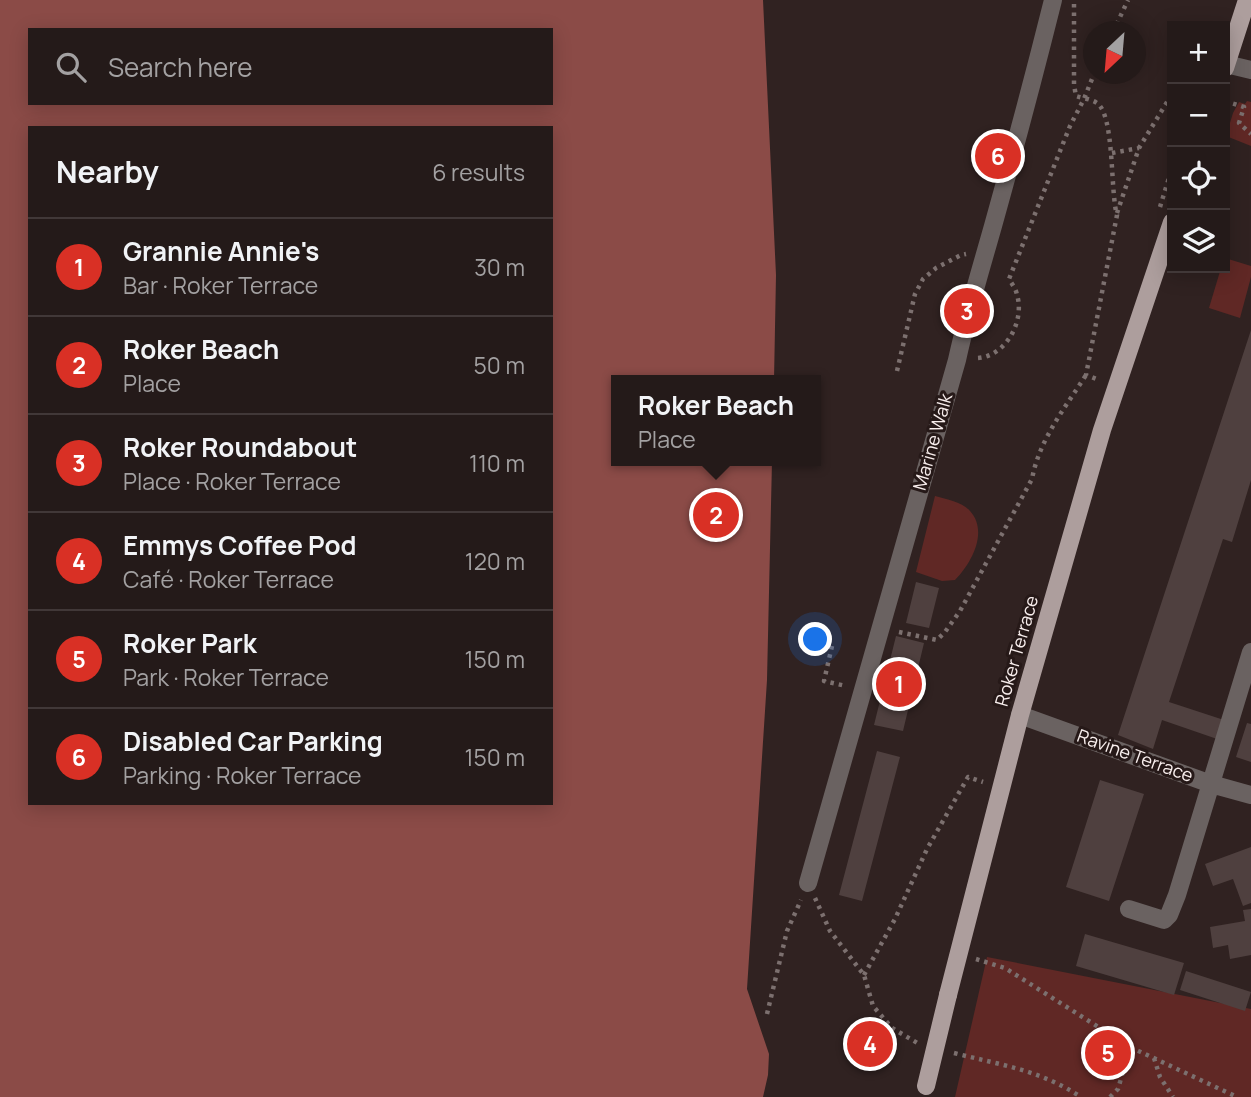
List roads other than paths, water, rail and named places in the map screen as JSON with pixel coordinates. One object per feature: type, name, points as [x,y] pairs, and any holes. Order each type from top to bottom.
[{"type":"main road","points":[[1230,53],[1247,0]]},
{"type":"main road","name":"Roker Terrace","points":[[924,1092],[1020,715],[1102,429],[1167,237]]},
{"type":"street","name":"Marine Walk","points":[[808,883],[957,360],[967,310],[1030,91],[1053,0]]},
{"type":"street","points":[[1230,67],[1251,70]]},
{"type":"street","points":[[1129,909],[1164,920],[1169,915],[1250,663]]},
{"type":"street","name":"Ravine Terrace","points":[[1020,715],[1211,784],[1251,795]]},
{"type":"place","name":"Disabled Car Parking","points":[[998,156]]},
{"type":"place","name":"Roker Roundabout","points":[[967,311]]},
{"type":"place","name":"Roker Beach","points":[[716,515]]},
{"type":"place","name":"Grannie Annie's","points":[[899,684]]},
{"type":"place","name":"Emmys Coffee Pod","points":[[870,1044]]},
{"type":"place","name":"Roker Park","points":[[1108,1053]]}]
